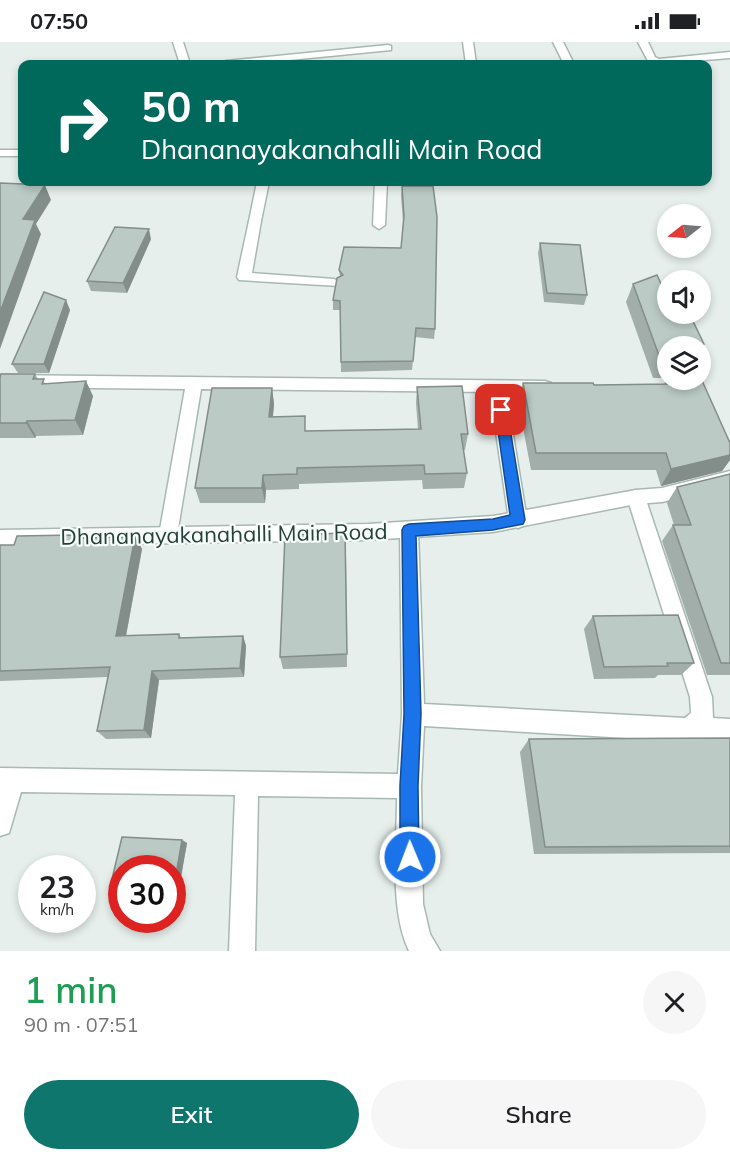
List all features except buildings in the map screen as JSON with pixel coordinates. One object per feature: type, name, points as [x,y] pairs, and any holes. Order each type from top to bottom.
[{"type":"street","points":[[178,42],[184,60]]},
{"type":"street","points":[[468,42],[470,60]]},
{"type":"street","points":[[558,42],[567,60]]},
{"type":"street","points":[[643,42],[653,60]]},
{"type":"street","points":[[269,60],[388,49]]},
{"type":"street","points":[[676,60],[730,54]]},
{"type":"street","points":[[0,153],[18,153]]},
{"type":"street","points":[[262,186],[244,277],[334,283]]},
{"type":"street","points":[[379,225],[381,186]]},
{"type":"street","points":[[0,381],[557,387]]},
{"type":"street","points":[[168,535],[194,384]]},
{"type":"street","points":[[497,388],[518,520]]},
{"type":"street","name":"Dhananayakanahalli Main Road","points":[[0,538],[409,530],[493,525],[636,497],[662,495],[730,478]]},
{"type":"street","points":[[636,497],[701,697],[702,717],[688,729]]},
{"type":"street","points":[[409,530],[413,714],[409,786],[410,904],[418,941],[428,951]]},
{"type":"street","points":[[413,714],[667,730],[730,730]]},
{"type":"street","points":[[0,824],[6,780],[409,786]]},
{"type":"street","points":[[242,951],[247,783]]},
{"type":"route","points":[[410,857],[409,786],[413,714],[409,530],[493,525],[518,520],[501,410]]}]
